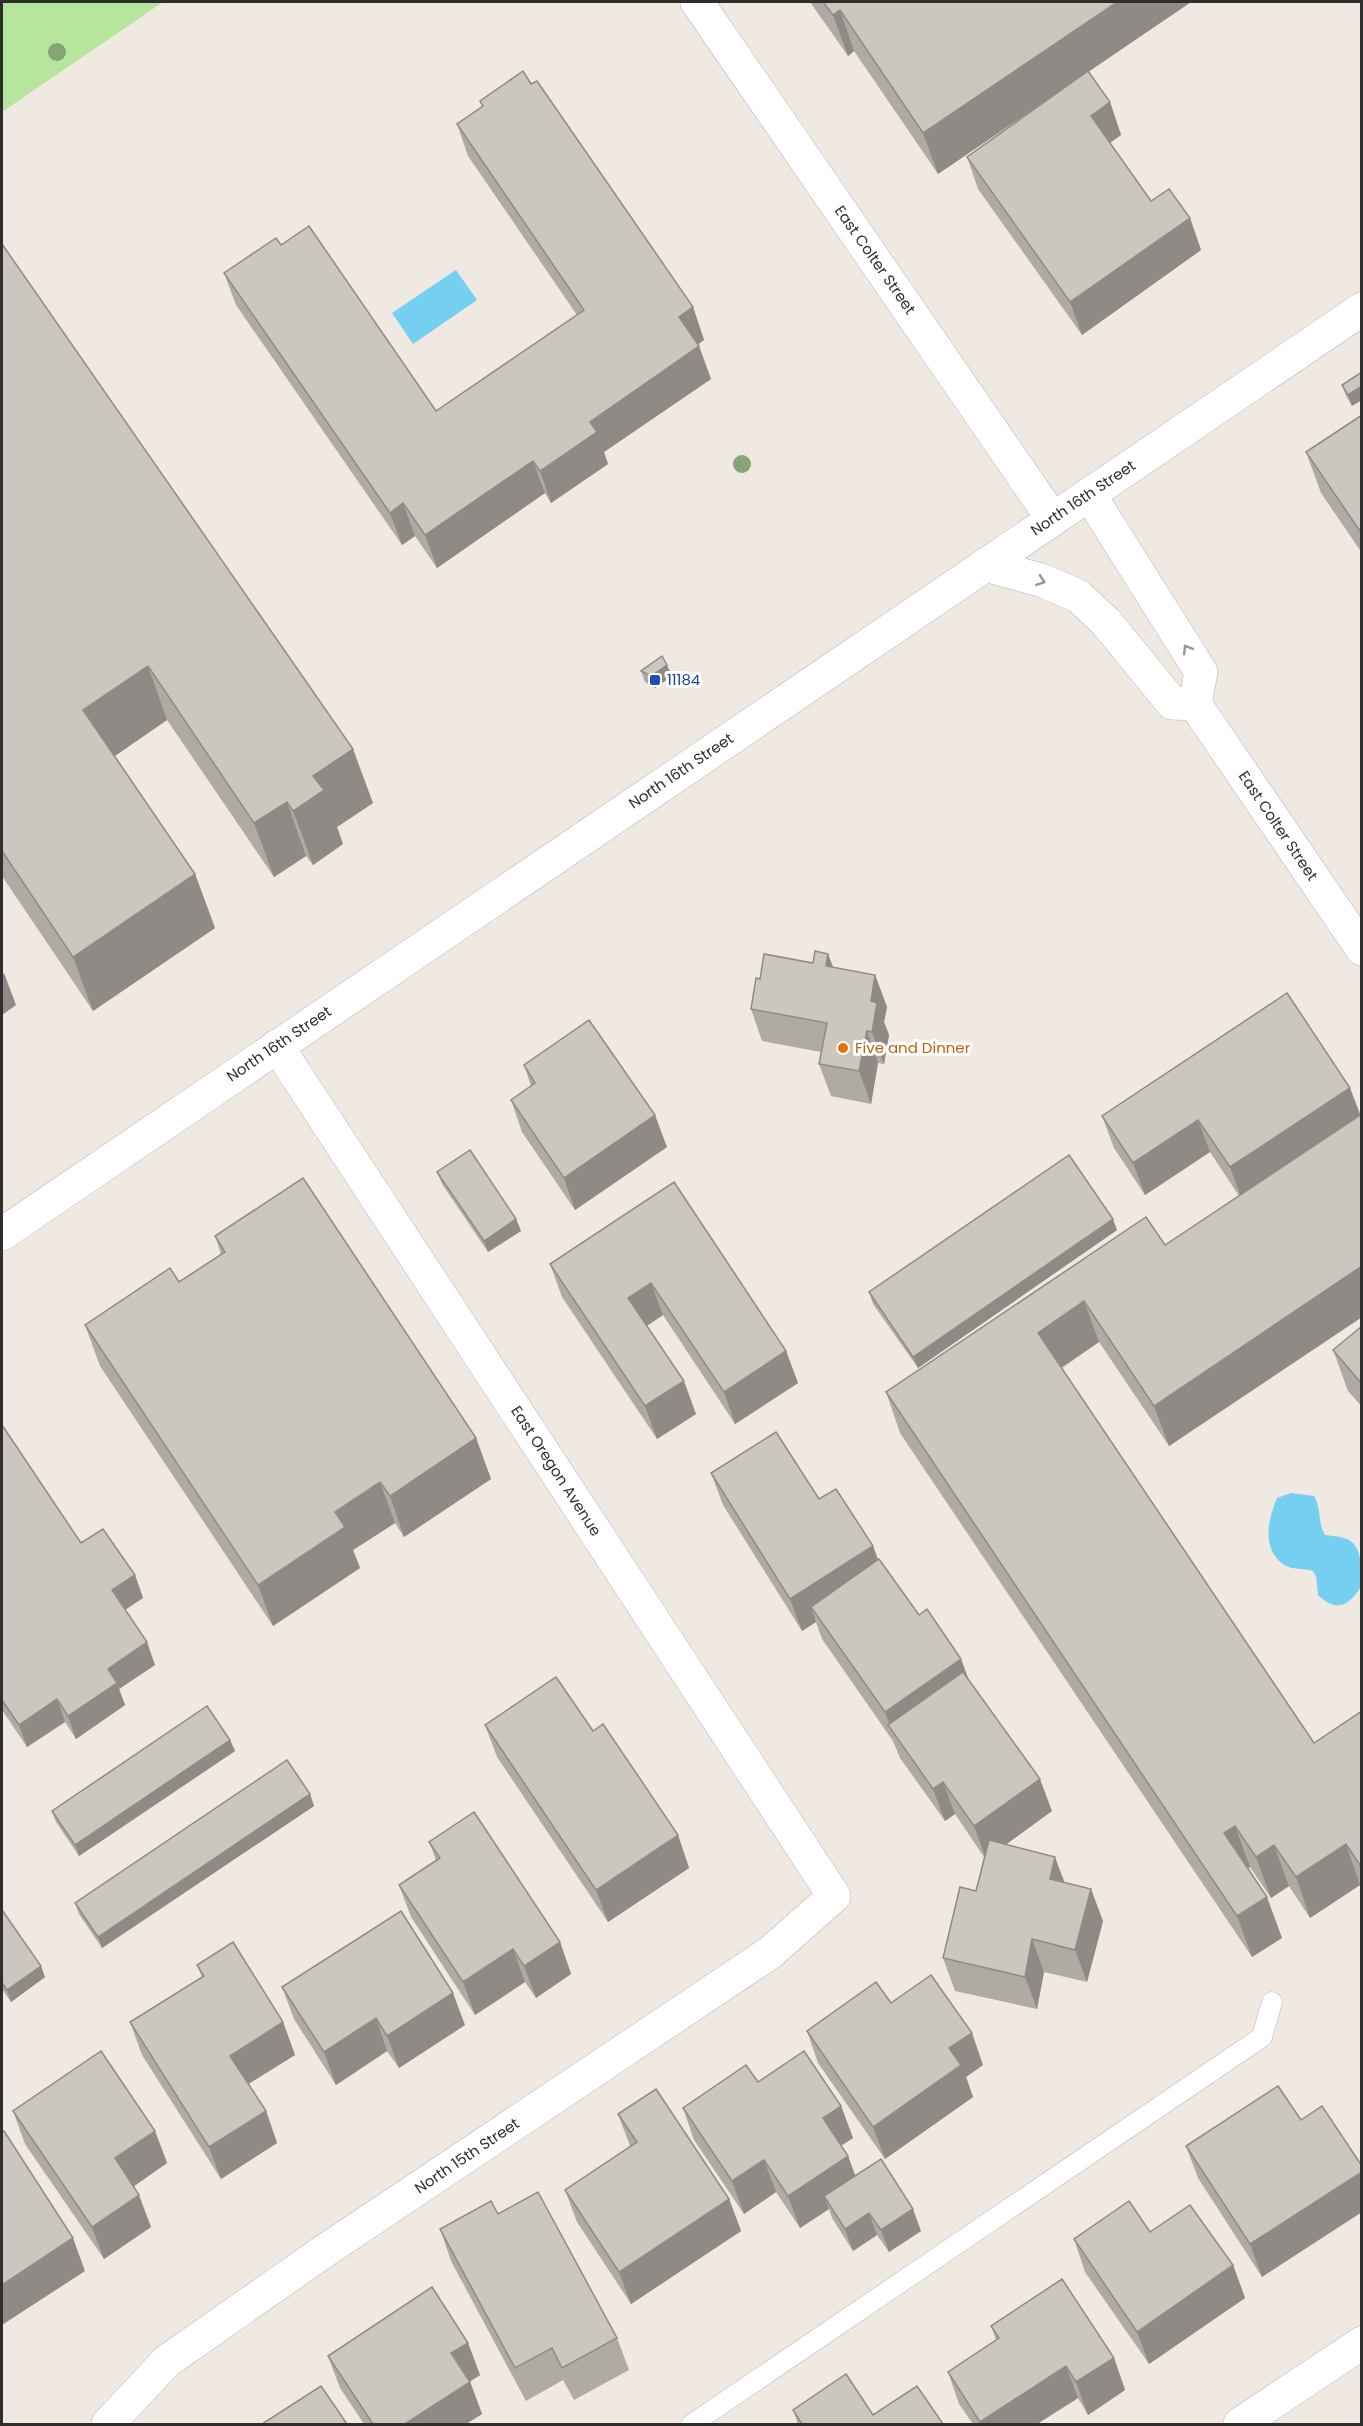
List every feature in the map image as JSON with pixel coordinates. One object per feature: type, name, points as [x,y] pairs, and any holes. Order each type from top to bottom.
[{"type":"street","name":"East Colter Street","points":[[697,2],[1052,518]]},
{"type":"street","name":"North 16th Street","points":[[2,1234],[1362,309]]},
{"type":"street","points":[[984,565],[1041,580],[1078,596],[1106,622],[1172,703],[1195,704],[1201,672],[1089,494]]},
{"type":"street","name":"East Colter Street","points":[[1195,704],[1362,949]]},
{"type":"street","name":"East Oregon Avenue","points":[[278,1046],[834,1896]]},
{"type":"street","name":"North 15th Street","points":[[108,2424],[167,2361],[324,2252],[771,1952],[834,1896]]},
{"type":"street","points":[[1240,2424],[1362,2343]]},
{"type":"lane","points":[[692,2424],[1262,2037],[1272,2002]]},
{"type":"green space","points":[[2,2],[163,2],[2,112]]},
{"type":"water","points":[[456,270],[477,300],[413,344],[392,313]]},
{"type":"water","points":[[1291,1493],[1314,1496],[1325,1535],[1342,1537],[1355,1545],[1361,1565],[1361,1587],[1347,1603],[1337,1605],[1325,1601],[1318,1595],[1316,1576],[1313,1571],[1287,1567],[1272,1551],[1268,1533],[1274,1506],[1277,1498]]},
{"type":"building","points":[[823,2],[1117,2],[923,133],[840,10],[833,15]]},
{"type":"building","points":[[523,71],[531,84],[537,81],[693,307],[679,317],[699,346],[590,422],[597,432],[540,471],[533,461],[425,535],[403,503],[390,513],[224,273],[276,238],[281,245],[309,226],[436,411],[584,310],[457,124],[483,106],[480,101]]},
{"type":"building","points":[[1088,71],[1110,102],[1091,116],[1151,201],[1169,189],[1190,218],[1070,302],[967,157]]},
{"type":"building","points":[[2,244],[353,749],[313,776],[324,790],[293,811],[287,802],[254,823],[148,666],[83,710],[195,874],[73,957],[2,851]]},
{"type":"building","points":[[1362,372],[1362,386],[1348,395],[1342,385]]},
{"type":"building","points":[[1362,415],[1362,534],[1306,452]]},
{"type":"building","points":[[662,656],[667,665],[651,676],[641,671]]},
{"type":"building","points":[[815,951],[828,954],[826,966],[875,975],[871,1001],[877,1003],[872,1032],[867,1031],[859,1071],[819,1064],[827,1023],[751,1009],[756,978],[760,979],[764,954],[813,963]]},
{"type":"building","points":[[1287,993],[1350,1088],[1230,1167],[1198,1120],[1133,1163],[1102,1116]]},
{"type":"building","points":[[589,1020],[655,1115],[564,1178],[511,1100],[535,1083],[524,1065]]},
{"type":"building","points":[[1362,1114],[1362,1266],[1154,1406],[1084,1301],[1038,1333],[1314,1743],[1362,1711],[1362,1863],[1360,1865],[1346,1844],[1296,1877],[1274,1845],[1256,1857],[1235,1826],[1224,1833],[1267,1897],[1237,1916],[886,1392],[1146,1217],[1165,1245]]},
{"type":"building","points":[[470,1150],[516,1219],[484,1241],[437,1172]]},
{"type":"building","points":[[1069,1155],[1113,1219],[913,1357],[869,1292]]},
{"type":"building","points":[[303,1178],[476,1438],[390,1496],[380,1482],[335,1512],[345,1527],[258,1585],[85,1325],[170,1268],[179,1282],[225,1252],[215,1236]]},
{"type":"building","points":[[674,1182],[786,1351],[724,1392],[651,1283],[628,1298],[684,1381],[645,1406],[550,1264]]},
{"type":"building","points":[[1362,1326],[1362,1384],[1333,1350]]},
{"type":"building","points":[[2,1425],[81,1543],[103,1529],[135,1575],[112,1590],[147,1642],[108,1669],[117,1683],[68,1716],[57,1699],[19,1725],[2,1700]]},
{"type":"building","points":[[776,1432],[819,1499],[836,1489],[873,1546],[790,1599],[711,1473]]},
{"type":"building","points":[[879,1559],[919,1615],[927,1609],[961,1659],[885,1712],[811,1607]]},
{"type":"building","points":[[963,1672],[1040,1779],[974,1826],[943,1782],[933,1789],[888,1725]]},
{"type":"building","points":[[556,1677],[593,1731],[603,1724],[678,1835],[596,1890],[485,1725]]},
{"type":"building","points":[[207,1706],[230,1740],[75,1845],[52,1811]]},
{"type":"building","points":[[287,1760],[310,1794],[98,1937],[75,1903]]},
{"type":"building","points":[[474,1812],[560,1942],[524,1966],[513,1949],[463,1982],[399,1885],[440,1858],[429,1842]]},
{"type":"building","points":[[989,1840],[1055,1857],[1050,1879],[1091,1889],[1075,1950],[1032,1939],[1025,1977],[943,1958],[960,1887],[976,1891]]},
{"type":"building","points":[[2,1910],[41,1966],[7,1990],[2,1983]]},
{"type":"building","points":[[401,1911],[453,1993],[387,2036],[376,2018],[324,2052],[282,1987]]},
{"type":"building","points":[[233,1942],[283,2022],[230,2056],[266,2111],[209,2147],[130,2022],[204,1976],[197,1965]]},
{"type":"building","points":[[931,1975],[972,2033],[949,2048],[961,2065],[873,2127],[807,2031],[876,1982],[891,2003]]},
{"type":"building","points":[[101,2051],[155,2131],[115,2158],[139,2195],[92,2227],[13,2111]]},
{"type":"building","points":[[804,2051],[841,2106],[823,2118],[848,2156],[788,2196],[764,2160],[732,2181],[683,2108],[746,2065],[758,2082]]},
{"type":"building","points":[[1278,2086],[1301,2120],[1322,2106],[1362,2166],[1362,2172],[1250,2244],[1186,2146]]},
{"type":"building","points":[[656,2089],[729,2199],[619,2272],[565,2190],[637,2142],[618,2114]]},
{"type":"building","points":[[4,2131],[73,2238],[2,2285],[2,2132]]},
{"type":"building","points":[[881,2159],[913,2209],[881,2230],[869,2213],[845,2229],[824,2196]]},
{"type":"building","points":[[538,2192],[617,2338],[562,2368],[552,2348],[515,2368],[440,2229],[491,2201],[498,2214]]},
{"type":"building","points":[[1129,2201],[1150,2232],[1190,2205],[1233,2265],[1137,2332],[1074,2239]]},
{"type":"building","points":[[1062,2279],[1114,2358],[1076,2382],[1066,2366],[980,2422],[948,2372],[999,2338],[991,2326]]},
{"type":"building","points":[[432,2287],[468,2343],[451,2353],[470,2382],[405,2424],[373,2424],[328,2356]]},
{"type":"building","points":[[846,2374],[873,2415],[917,2386],[943,2424],[802,2424],[793,2410]]},
{"type":"building","points":[[321,2386],[347,2424],[262,2424]]},
{"type":"place","name":"11184","points":[[655,680]]},
{"type":"place","name":"Five and Dinner","points":[[843,1048]]}]
